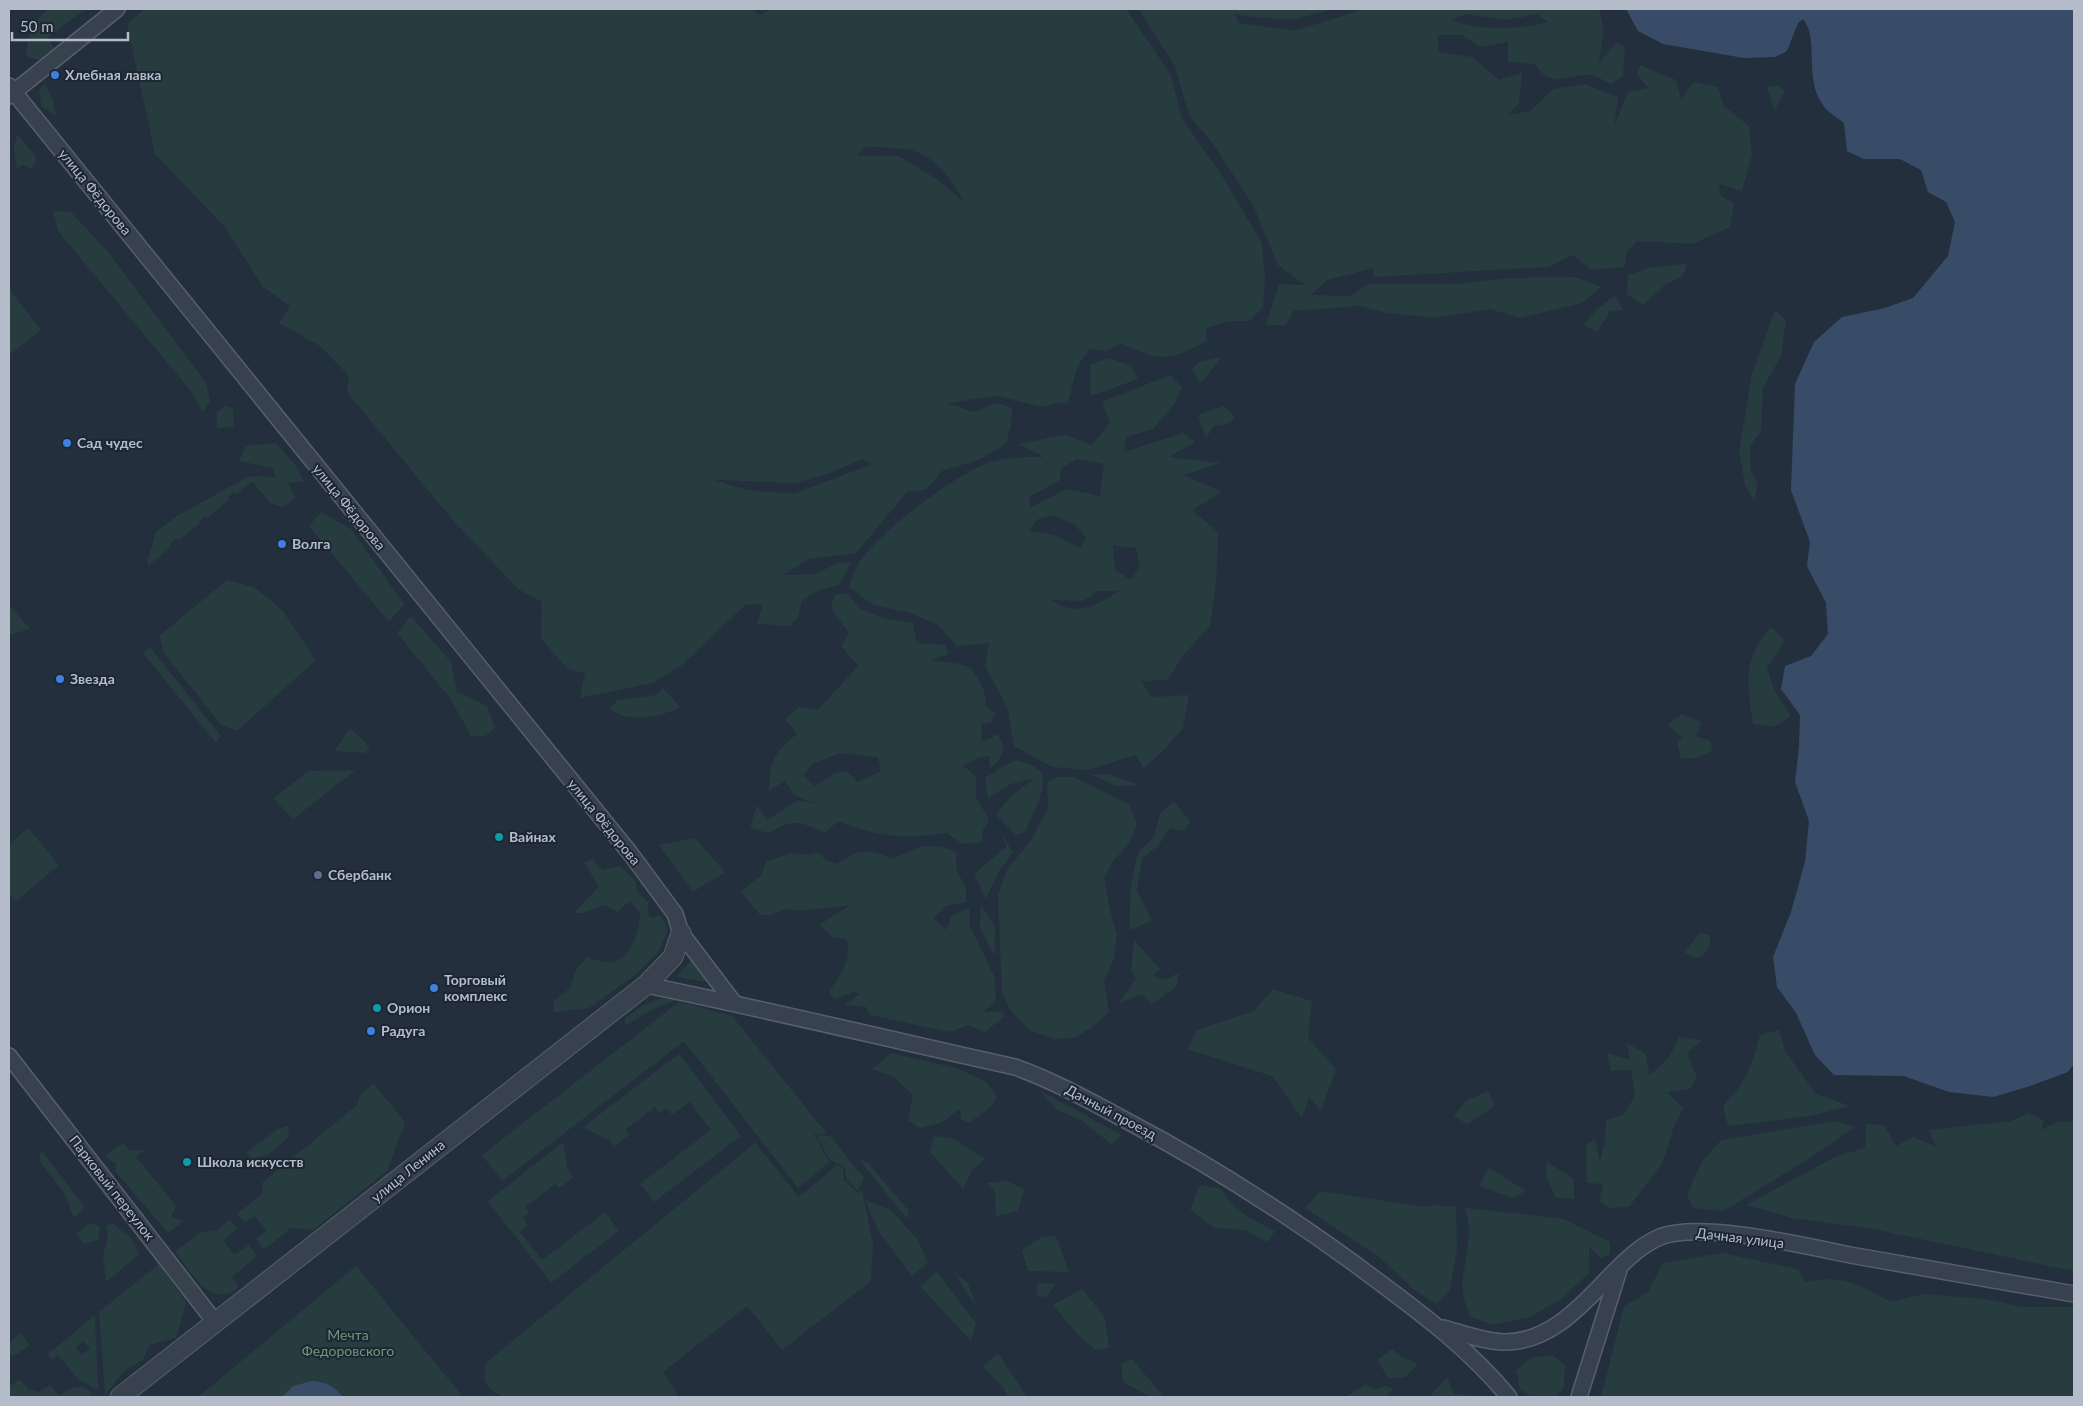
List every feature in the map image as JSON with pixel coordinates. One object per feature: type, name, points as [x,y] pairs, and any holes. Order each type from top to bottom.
[{"type":"street","points":[[11,91],[118,9]]},
{"type":"street","name":"улица Фёдорова","points":[[11,91],[630,853],[675,914],[681,933],[734,1003]]},
{"type":"street","name":"улица Ленина","points":[[120,1397],[646,985],[673,957],[681,933]]},
{"type":"street","name":"Дачный проезд","points":[[646,985],[734,1003],[780,1016],[1015,1067],[1048,1079],[1200,1160],[1288,1215],[1440,1327]]},
{"type":"street","name":"Парковый переулок","points":[[9,1056],[215,1322]]},
{"type":"street","name":"Дачная улица","points":[[1440,1327],[1482,1339],[1504,1342],[1530,1338],[1555,1327],[1581,1305],[1641,1247],[1660,1237],[1685,1231],[1815,1248],[2074,1294]]},
{"type":"street","points":[[1579,1397],[1620,1266]]},
{"type":"street","points":[[1440,1327],[1488,1372],[1509,1397]]},
{"type":"green space","points":[[49,9],[85,9],[48,38],[57,53],[37,60],[26,56],[31,29]]},
{"type":"green space","points":[[145,9],[752,9],[760,15],[771,9],[1126,9],[1171,75],[1182,119],[1221,174],[1262,243],[1265,278],[1263,307],[1250,321],[1229,321],[1206,328],[1207,341],[1194,348],[1173,355],[1164,357],[1145,354],[1120,343],[1107,351],[1090,349],[1077,367],[1068,404],[1059,402],[1043,407],[997,396],[948,403],[973,412],[997,403],[1012,408],[1011,426],[1006,443],[981,459],[942,471],[926,490],[908,491],[856,553],[809,559],[783,575],[815,574],[840,562],[851,563],[839,585],[819,590],[802,600],[798,617],[790,626],[757,624],[763,604],[745,605],[682,665],[653,683],[580,698],[585,673],[568,669],[541,639],[542,602],[518,589],[451,518],[347,392],[349,376],[320,346],[279,323],[290,306],[263,287],[224,226],[155,154],[127,24]],"holes":[[[865,146],[904,149],[924,155],[933,161],[954,184],[964,202],[938,180],[899,156],[857,156]],[[862,459],[872,464],[794,494],[747,490],[715,480],[795,483],[830,473]]]},
{"type":"green space","points":[[1138,9],[1332,9],[1297,19],[1259,18],[1234,14],[1239,23],[1294,31],[1364,9],[1599,9],[1604,32],[1599,62],[1617,43],[1625,47],[1623,76],[1611,84],[1589,75],[1553,79],[1541,72],[1535,64],[1508,62],[1508,42],[1480,47],[1462,35],[1438,35],[1439,52],[1472,57],[1499,80],[1522,73],[1519,103],[1508,115],[1531,111],[1553,89],[1585,84],[1618,97],[1614,127],[1628,92],[1648,88],[1637,74],[1640,65],[1676,80],[1681,99],[1694,82],[1718,87],[1724,106],[1749,126],[1752,154],[1742,191],[1720,184],[1719,194],[1734,204],[1730,227],[1692,244],[1637,241],[1627,251],[1624,267],[1592,270],[1572,255],[1549,267],[1373,277],[1374,268],[1327,280],[1311,295],[1351,296],[1368,284],[1455,284],[1513,278],[1575,277],[1601,287],[1582,303],[1520,318],[1490,309],[1435,318],[1387,313],[1359,306],[1293,311],[1286,325],[1266,325],[1279,284],[1305,285],[1278,265],[1253,205],[1213,144],[1189,115],[1175,66]],"holes":[[[1466,14],[1506,20],[1537,14],[1548,22],[1524,27],[1487,28],[1451,20]]]},
{"type":"green space","points":[[44,83],[52,98],[57,117],[41,105],[39,91]]},
{"type":"green space","points":[[1778,85],[1785,92],[1774,111],[1767,87]]},
{"type":"green space","points":[[17,134],[34,154],[37,161],[31,169],[23,165],[17,169],[14,147]]},
{"type":"green space","points":[[53,211],[71,212],[108,252],[206,383],[210,401],[203,412],[190,390],[58,231]]},
{"type":"green space","points":[[1687,264],[1683,276],[1666,284],[1643,305],[1627,294],[1628,275],[1652,267]]},
{"type":"green space","points":[[9,289],[41,330],[9,355]]},
{"type":"green space","points":[[1615,296],[1623,310],[1609,311],[1597,332],[1583,325],[1597,309]]},
{"type":"green space","points":[[1775,310],[1786,320],[1781,356],[1763,388],[1761,431],[1750,446],[1751,471],[1758,484],[1754,501],[1745,485],[1739,452],[1752,374]]},
{"type":"green space","points":[[1222,357],[1201,383],[1191,369],[1201,361]]},
{"type":"green space","points":[[1108,358],[1131,365],[1138,379],[1091,396],[1090,365]]},
{"type":"green space","points":[[1170,375],[1182,387],[1175,403],[1153,429],[1126,437],[1124,452],[1183,433],[1195,442],[1169,457],[1221,463],[1184,475],[1222,492],[1192,510],[1218,532],[1216,583],[1210,625],[1181,658],[1168,680],[1141,681],[1152,697],[1189,695],[1183,728],[1163,751],[1144,768],[1135,755],[1088,770],[1052,767],[1014,746],[1007,707],[985,666],[989,643],[957,646],[938,625],[908,612],[873,605],[849,587],[859,563],[883,536],[899,521],[937,492],[973,470],[995,461],[1044,457],[1018,444],[1065,435],[1092,445],[1110,422],[1102,402]],"holes":[[[1076,459],[1104,464],[1100,496],[1067,489],[1031,507],[1029,497],[1060,480],[1061,469]],[[1052,515],[1075,525],[1086,538],[1080,548],[1054,535],[1028,531],[1038,519]],[[1113,545],[1136,548],[1140,568],[1130,580],[1115,569]],[[1098,591],[1118,591],[1102,602],[1086,608],[1069,608],[1051,600],[1083,601]]]},
{"type":"green space","points":[[226,406],[233,409],[234,426],[217,428],[217,412]]},
{"type":"green space","points":[[1224,406],[1234,416],[1231,423],[1214,426],[1206,438],[1198,415]]},
{"type":"green space","points":[[276,443],[295,465],[304,481],[288,483],[295,498],[283,507],[270,503],[252,481],[236,494],[234,492],[228,497],[229,500],[207,518],[205,516],[199,521],[200,523],[178,541],[176,539],[169,545],[171,547],[149,565],[147,562],[156,532],[177,516],[247,477],[276,478],[273,468],[239,461],[246,446]]},
{"type":"green space","points":[[321,512],[351,529],[404,604],[389,622],[309,526]]},
{"type":"green space","points":[[227,580],[254,587],[282,610],[316,660],[237,731],[221,725],[164,653],[159,636]]},
{"type":"green space","points":[[847,593],[861,609],[883,618],[913,623],[917,643],[945,645],[949,654],[931,660],[963,665],[968,667],[977,676],[985,695],[985,706],[995,712],[991,723],[981,724],[982,742],[998,734],[1004,749],[998,761],[990,768],[989,756],[980,757],[963,766],[976,776],[976,798],[989,819],[983,830],[982,842],[962,844],[947,833],[905,836],[878,833],[838,821],[825,833],[797,823],[785,825],[769,833],[750,828],[757,805],[767,820],[798,800],[815,804],[794,795],[785,781],[769,791],[770,772],[778,752],[797,734],[785,719],[799,707],[818,710],[858,666],[841,646],[849,633],[831,609],[834,595]],"holes":[[[840,753],[878,757],[881,771],[858,782],[846,771],[835,773],[815,786],[803,775],[812,764]]]},
{"type":"green space","points":[[9,606],[11,607],[30,629],[9,635]]},
{"type":"green space","points":[[411,616],[451,662],[457,692],[487,706],[495,728],[485,736],[471,736],[450,698],[397,633]]},
{"type":"green space","points":[[1771,627],[1785,640],[1767,668],[1774,690],[1791,716],[1774,727],[1753,724],[1748,684],[1751,662],[1755,651]]},
{"type":"green space","points":[[150,647],[221,736],[216,743],[143,653]]},
{"type":"green space","points":[[663,688],[680,707],[663,714],[635,718],[618,714],[610,709],[617,700],[656,695]]},
{"type":"green space","points":[[1682,714],[1701,722],[1696,736],[1710,741],[1713,751],[1696,758],[1681,758],[1677,742],[1684,738],[1667,725]]},
{"type":"green space","points":[[350,728],[370,747],[365,753],[334,751]]},
{"type":"green space","points":[[1017,760],[1037,768],[1042,775],[1043,783],[1039,801],[1027,828],[1024,833],[1016,835],[996,815],[1011,796],[1035,778],[1011,784],[988,798],[985,778]]},
{"type":"green space","points":[[356,770],[293,819],[273,798],[309,771]]},
{"type":"green space","points":[[1110,774],[1139,785],[1116,786],[1092,775]]},
{"type":"green space","points":[[1056,777],[1074,777],[1130,805],[1137,825],[1128,845],[1114,860],[1104,877],[1117,935],[1114,958],[1104,981],[1109,1012],[1095,1025],[1075,1038],[1055,1039],[1031,1031],[1011,1011],[1002,993],[998,895],[1007,870],[1031,840],[1048,808],[1047,782]]},
{"type":"green space","points":[[1174,802],[1191,822],[1182,831],[1170,828],[1158,846],[1142,858],[1137,891],[1152,921],[1129,930],[1131,886],[1138,852],[1154,837],[1160,813]]},
{"type":"green space","points":[[28,828],[59,865],[16,901],[9,893],[9,844]]},
{"type":"green space","points":[[1002,834],[1013,853],[998,873],[986,899],[974,874],[1006,847]]},
{"type":"green space","points":[[695,838],[725,872],[693,892],[659,845]]},
{"type":"green space","points":[[924,846],[942,847],[956,852],[956,868],[966,889],[966,902],[946,906],[933,918],[946,930],[952,915],[969,908],[970,926],[994,976],[996,1000],[983,1012],[1003,1012],[1004,1017],[985,1032],[968,1025],[950,1032],[870,1015],[866,1007],[844,1005],[860,994],[854,992],[834,999],[829,991],[847,960],[848,946],[846,939],[834,938],[819,925],[851,905],[799,911],[787,909],[771,915],[760,915],[741,891],[762,875],[766,862],[790,853],[807,855],[819,852],[826,861],[837,864],[856,853],[876,853],[891,859]]},
{"type":"green space","points":[[592,859],[603,870],[620,866],[635,880],[638,893],[648,902],[649,917],[661,916],[668,930],[659,951],[634,976],[589,1008],[553,1012],[554,1001],[570,988],[576,970],[587,957],[607,962],[620,959],[630,949],[636,935],[640,914],[630,901],[617,912],[605,905],[582,913],[574,913],[599,886],[584,863]]},
{"type":"green space","points":[[981,905],[995,927],[995,956],[980,928]]},
{"type":"green space","points":[[1700,933],[1710,935],[1710,945],[1703,956],[1695,958],[1684,952]]},
{"type":"green space","points":[[1134,940],[1160,969],[1153,976],[1163,980],[1179,973],[1177,986],[1152,1004],[1142,994],[1119,1003],[1136,979],[1131,970]]},
{"type":"green space","points":[[692,960],[708,982],[676,977]]},
{"type":"green space","points":[[1273,989],[1312,1001],[1308,1038],[1336,1069],[1321,1111],[1309,1097],[1302,1118],[1272,1076],[1187,1049],[1197,1030],[1254,1011]]},
{"type":"green space","points":[[662,998],[678,999],[649,1011],[625,1026],[625,1018],[644,1005]]},
{"type":"green space","points":[[679,1002],[732,1016],[827,1134],[814,1134],[829,1162],[798,1188],[684,1041],[502,1181],[482,1155]]},
{"type":"green space","points":[[1779,1030],[1785,1051],[1816,1094],[1850,1106],[1810,1116],[1728,1126],[1723,1106],[1738,1089],[1747,1074],[1760,1035]]},
{"type":"green space","points":[[1679,1037],[1702,1040],[1687,1053],[1697,1077],[1690,1089],[1667,1092],[1683,1108],[1674,1126],[1663,1162],[1629,1207],[1609,1208],[1599,1201],[1603,1184],[1587,1183],[1586,1145],[1595,1139],[1600,1161],[1605,1141],[1606,1120],[1623,1115],[1635,1096],[1631,1070],[1611,1071],[1607,1053],[1630,1060],[1627,1043],[1646,1054],[1649,1076],[1670,1056]]},
{"type":"green space","points":[[891,1053],[956,1068],[985,1081],[997,1096],[991,1107],[969,1123],[961,1119],[960,1109],[941,1123],[920,1128],[908,1120],[913,1095],[894,1077],[872,1069]]},
{"type":"green space","points":[[679,1054],[741,1136],[654,1202],[640,1184],[711,1130],[690,1102],[672,1115],[666,1108],[660,1113],[655,1107],[625,1130],[629,1135],[614,1146],[609,1140],[583,1127]]},
{"type":"green space","points":[[373,1083],[405,1122],[387,1171],[313,1230],[291,1228],[264,1250],[256,1239],[267,1231],[255,1216],[245,1223],[237,1214],[263,1193],[262,1183],[357,1105],[360,1096]]},
{"type":"green space","points":[[1039,1090],[1122,1135],[1111,1144],[1081,1120],[1057,1110]]},
{"type":"green space","points":[[1488,1091],[1495,1106],[1467,1124],[1454,1116],[1467,1100]]},
{"type":"green space","points":[[2029,1113],[2044,1121],[2041,1130],[2060,1121],[2074,1122],[2074,1271],[1873,1229],[1792,1218],[1746,1205],[1837,1156],[1865,1148],[1866,1124],[1884,1125],[1896,1146],[1913,1137],[1937,1147],[1928,1130],[2011,1121]]},
{"type":"green space","points":[[1835,1121],[1855,1127],[1807,1160],[1723,1211],[1693,1208],[1687,1195],[1701,1163],[1721,1140]]},
{"type":"green space","points":[[288,1126],[289,1137],[268,1155],[252,1159],[246,1153],[278,1129]]},
{"type":"green space","points":[[816,1135],[830,1136],[864,1178],[858,1191],[847,1180],[844,1166],[830,1160]]},
{"type":"green space","points":[[934,1136],[952,1138],[985,1159],[972,1170],[963,1189],[930,1152]]},
{"type":"green space","points":[[563,1142],[568,1171],[574,1177],[559,1188],[555,1184],[525,1207],[529,1213],[523,1218],[528,1225],[520,1232],[542,1260],[605,1212],[619,1231],[551,1283],[488,1201]]},
{"type":"green space","points":[[123,1143],[130,1151],[144,1150],[136,1157],[176,1206],[171,1217],[184,1221],[168,1233],[116,1172],[116,1164],[105,1156]]},
{"type":"green space","points":[[755,1143],[799,1197],[837,1165],[843,1167],[844,1180],[858,1193],[862,1190],[873,1244],[871,1281],[782,1350],[747,1306],[663,1372],[679,1397],[502,1397],[488,1386],[484,1374],[487,1362]]},
{"type":"green space","points":[[41,1150],[85,1207],[74,1218],[64,1193],[39,1160]]},
{"type":"green space","points":[[858,1158],[868,1163],[909,1211],[907,1219]]},
{"type":"green space","points":[[1547,1162],[1574,1179],[1574,1199],[1555,1197],[1546,1175]]},
{"type":"green space","points":[[1488,1167],[1526,1191],[1512,1198],[1480,1186]]},
{"type":"green space","points":[[1006,1181],[1024,1189],[1018,1211],[996,1216],[995,1192],[987,1183]]},
{"type":"green space","points":[[1200,1185],[1221,1189],[1238,1209],[1275,1231],[1267,1242],[1245,1230],[1214,1228],[1190,1209]]},
{"type":"green space","points":[[1320,1191],[1425,1207],[1436,1205],[1456,1207],[1457,1249],[1450,1290],[1436,1304],[1415,1290],[1379,1257],[1305,1208]]},
{"type":"green space","points":[[865,1200],[891,1210],[917,1239],[928,1262],[912,1276],[878,1230]]},
{"type":"green space","points":[[1465,1208],[1564,1219],[1610,1242],[1610,1254],[1601,1258],[1589,1247],[1589,1273],[1561,1299],[1530,1317],[1493,1325],[1471,1317],[1463,1293],[1469,1240]]},
{"type":"green space","points":[[230,1219],[237,1229],[223,1240],[234,1255],[249,1245],[257,1256],[232,1277],[239,1287],[229,1293],[219,1295],[203,1286],[175,1252],[199,1233],[217,1230]]},
{"type":"green space","points":[[90,1223],[100,1227],[98,1240],[83,1244],[77,1234]]},
{"type":"green space","points":[[112,1223],[131,1238],[139,1254],[106,1282],[103,1255],[108,1239],[106,1226]]},
{"type":"green space","points":[[1056,1236],[1069,1272],[1028,1271],[1022,1250],[1042,1237]]},
{"type":"green space","points":[[1722,1253],[1798,1269],[1806,1282],[1831,1279],[1841,1280],[1860,1286],[1891,1302],[1923,1294],[1985,1299],[2023,1307],[2074,1307],[2074,1397],[1601,1397],[1624,1306],[1648,1292],[1663,1263]]},
{"type":"green space","points":[[159,1264],[186,1302],[176,1338],[149,1345],[143,1360],[124,1371],[105,1395],[99,1312]]},
{"type":"green space","name":"Мечта Федоровского","points":[[356,1266],[463,1397],[198,1397]]},
{"type":"green space","points":[[953,1271],[968,1283],[977,1308]]},
{"type":"green space","points":[[937,1272],[976,1323],[971,1341],[920,1286]]},
{"type":"green space","points":[[1037,1283],[1056,1284],[1046,1297],[1037,1296]]},
{"type":"green space","points":[[1082,1289],[1105,1318],[1109,1348],[1096,1350],[1078,1335],[1053,1305]]},
{"type":"green space","points":[[95,1315],[98,1390],[79,1380],[58,1355],[52,1360],[48,1354]],"holes":[[[83,1341],[90,1349],[82,1355],[76,1347]]]},
{"type":"green space","points":[[21,1333],[30,1345],[16,1355],[9,1356],[9,1343]]},
{"type":"green space","points":[[1392,1349],[1401,1357],[1418,1364],[1405,1377],[1389,1379],[1377,1360]]},
{"type":"green space","points":[[998,1353],[1027,1397],[1008,1397],[1003,1388],[983,1366]]},
{"type":"green space","points":[[1552,1355],[1565,1365],[1564,1388],[1556,1397],[1531,1397],[1520,1388],[1516,1371],[1530,1358]]},
{"type":"green space","points":[[1132,1359],[1164,1397],[1150,1397],[1123,1382],[1121,1363]]},
{"type":"green space","points":[[1447,1377],[1454,1394],[1485,1397],[1431,1397]]},
{"type":"green space","points":[[20,1379],[28,1389],[39,1392],[50,1385],[59,1396],[75,1387],[83,1388],[92,1393],[88,1397],[9,1397],[9,1387]]},
{"type":"green space","points":[[1365,1384],[1375,1389],[1385,1386],[1394,1389],[1386,1397],[1346,1397]]},
{"type":"water","points":[[1626,9],[2074,9],[2074,1064],[2068,1072],[1993,1097],[1949,1092],[1904,1076],[1834,1075],[1815,1055],[1796,1013],[1777,987],[1773,957],[1791,912],[1805,862],[1809,821],[1795,782],[1800,715],[1781,689],[1785,666],[1811,656],[1828,634],[1826,603],[1807,566],[1810,542],[1791,490],[1795,384],[1814,342],[1842,317],[1885,308],[1913,298],[1948,256],[1955,222],[1946,202],[1928,192],[1921,170],[1900,159],[1864,159],[1847,151],[1844,123],[1827,110],[1817,94],[1812,71],[1810,37],[1803,19],[1798,23],[1787,51],[1775,57],[1744,58],[1663,44],[1638,31]]},
{"type":"water","points":[[312,1381],[329,1385],[343,1397],[282,1397],[293,1386]]},
{"type":"place","name":"Хлебная лавка","points":[[55,75]]},
{"type":"place","name":"Сад чудес","points":[[67,443]]},
{"type":"place","name":"Волга","points":[[282,544]]},
{"type":"place","name":"Звезда","points":[[60,679]]},
{"type":"place","name":"Вайнах","points":[[499,837]]},
{"type":"place","name":"Сбербанк","points":[[318,875]]},
{"type":"place","name":"Торговый комплекс","points":[[434,988]]},
{"type":"place","name":"Орион","points":[[377,1008]]},
{"type":"place","name":"Радуга","points":[[371,1031]]},
{"type":"place","name":"Школа искусств","points":[[187,1162]]}]
